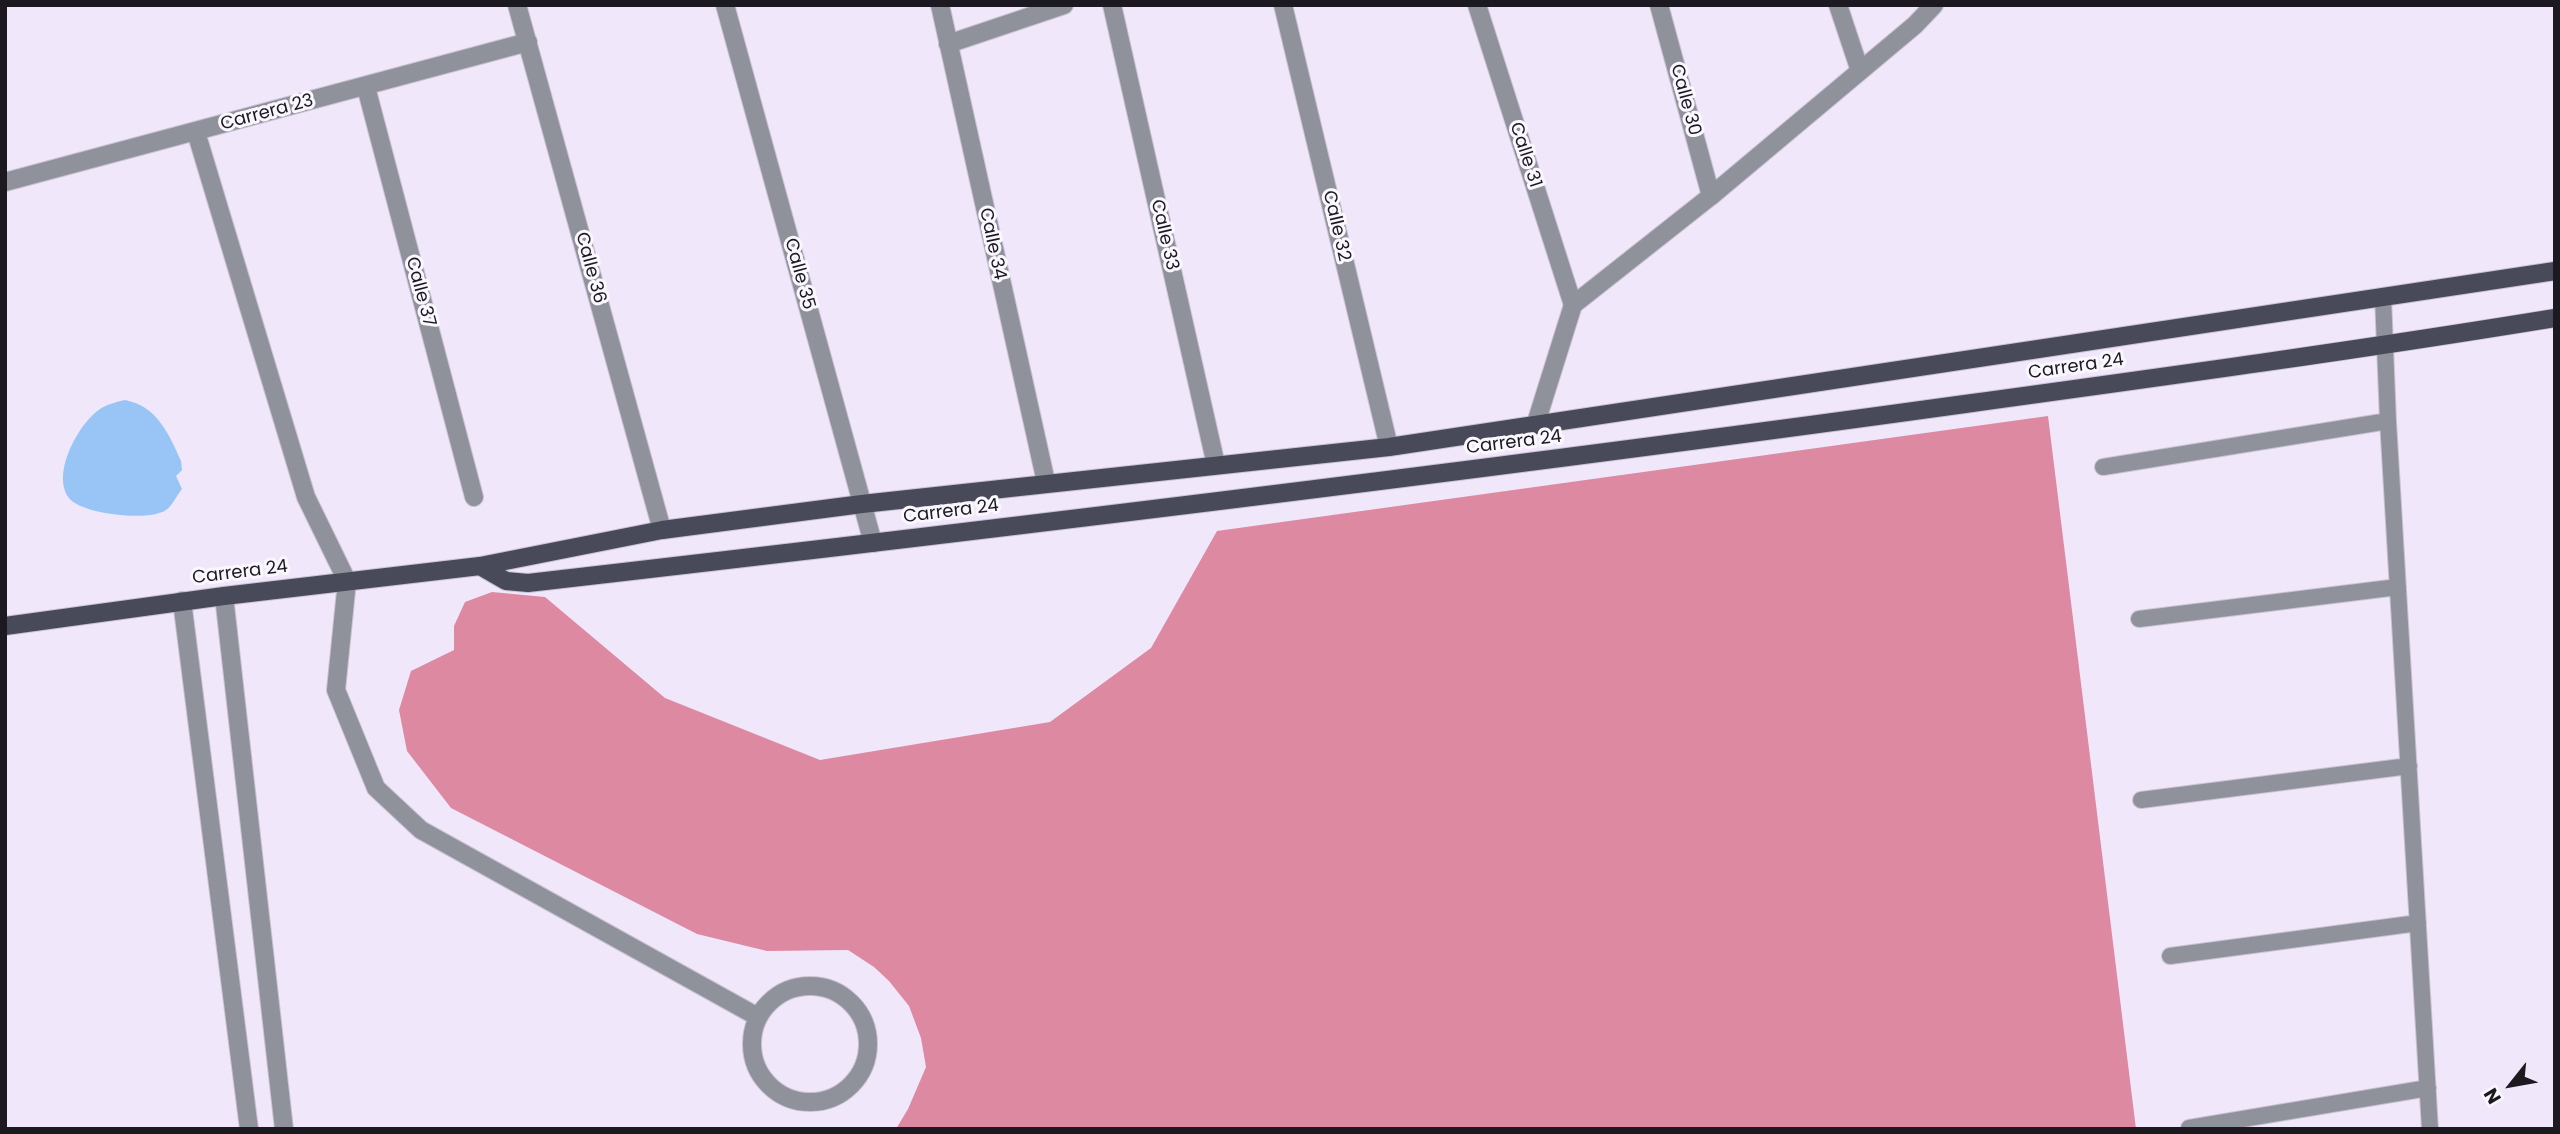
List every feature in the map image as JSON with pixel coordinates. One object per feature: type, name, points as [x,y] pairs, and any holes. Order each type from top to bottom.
[{"type":"main road","name":"Carrera 24","points":[[5,626],[182,601],[480,566],[662,530],[862,504],[1045,482],[1389,447],[2555,271]]},
{"type":"main road","name":"Carrera 24","points":[[480,566],[506,581],[528,583],[873,543],[1635,450],[2385,346],[2555,318]]},
{"type":"street","name":"Calle 36","points":[[517,5],[662,530]]},
{"type":"street","name":"Calle 35","points":[[725,5],[873,543]]},
{"type":"street","name":"Calle 34","points":[[940,5],[1045,482]]},
{"type":"street","points":[[948,44],[1064,5]]},
{"type":"street","name":"Calle 33","points":[[1112,5],[1216,465]]},
{"type":"street","name":"Calle 32","points":[[1283,5],[1389,447]]},
{"type":"street","name":"Calle 31","points":[[1478,5],[1573,305]]},
{"type":"street","name":"Calle 30","points":[[1659,5],[1711,196]]},
{"type":"street","points":[[1838,5],[1860,71]]},
{"type":"street","points":[[1536,424],[1573,305],[1711,196],[1915,25],[1934,5]]},
{"type":"street","name":"Carrera 23","points":[[5,182],[528,43]]},
{"type":"street","name":"Calle 37","points":[[366,87],[474,497]]},
{"type":"street","points":[[196,132],[306,497],[347,581],[336,690],[376,788],[421,830],[758,1017]]},
{"type":"street","points":[[224,596],[284,1129]]},
{"type":"street","points":[[182,601],[248,1129]]},
{"type":"street","points":[[801,986],[818,986],[836,992],[851,1002],[861,1017],[867,1034],[867,1053],[862,1070],[850,1086],[841,1092],[813,1102],[793,1099],[775,1090],[761,1076],[754,1057],[753,1037],[758,1017],[768,1003],[783,992],[801,986]]},
{"type":"lane","points":[[2384,297],[2388,421],[2430,1129]]},
{"type":"lane","points":[[2103,467],[2388,421]]},
{"type":"lane","points":[[2139,619],[2398,587]]},
{"type":"lane","points":[[2141,800],[2409,766]]},
{"type":"lane","points":[[2170,956],[2418,923]]},
{"type":"lane","points":[[2189,1128],[2428,1088]]},
{"type":"shaded area","points":[[2048,416],[2136,1129],[896,1129],[926,1067],[921,1038],[909,1006],[874,967],[848,950],[767,951],[697,934],[451,808],[407,751],[399,710],[411,671],[454,650],[454,626],[465,602],[492,592],[545,597],[665,698],[820,760],[1050,722],[1151,648],[1217,531]]},
{"type":"water","points":[[125,400],[146,408],[154,415],[166,431],[181,461],[182,470],[176,476],[182,489],[168,508],[158,514],[131,516],[100,512],[76,504],[64,488],[65,463],[83,426],[100,409]]}]
